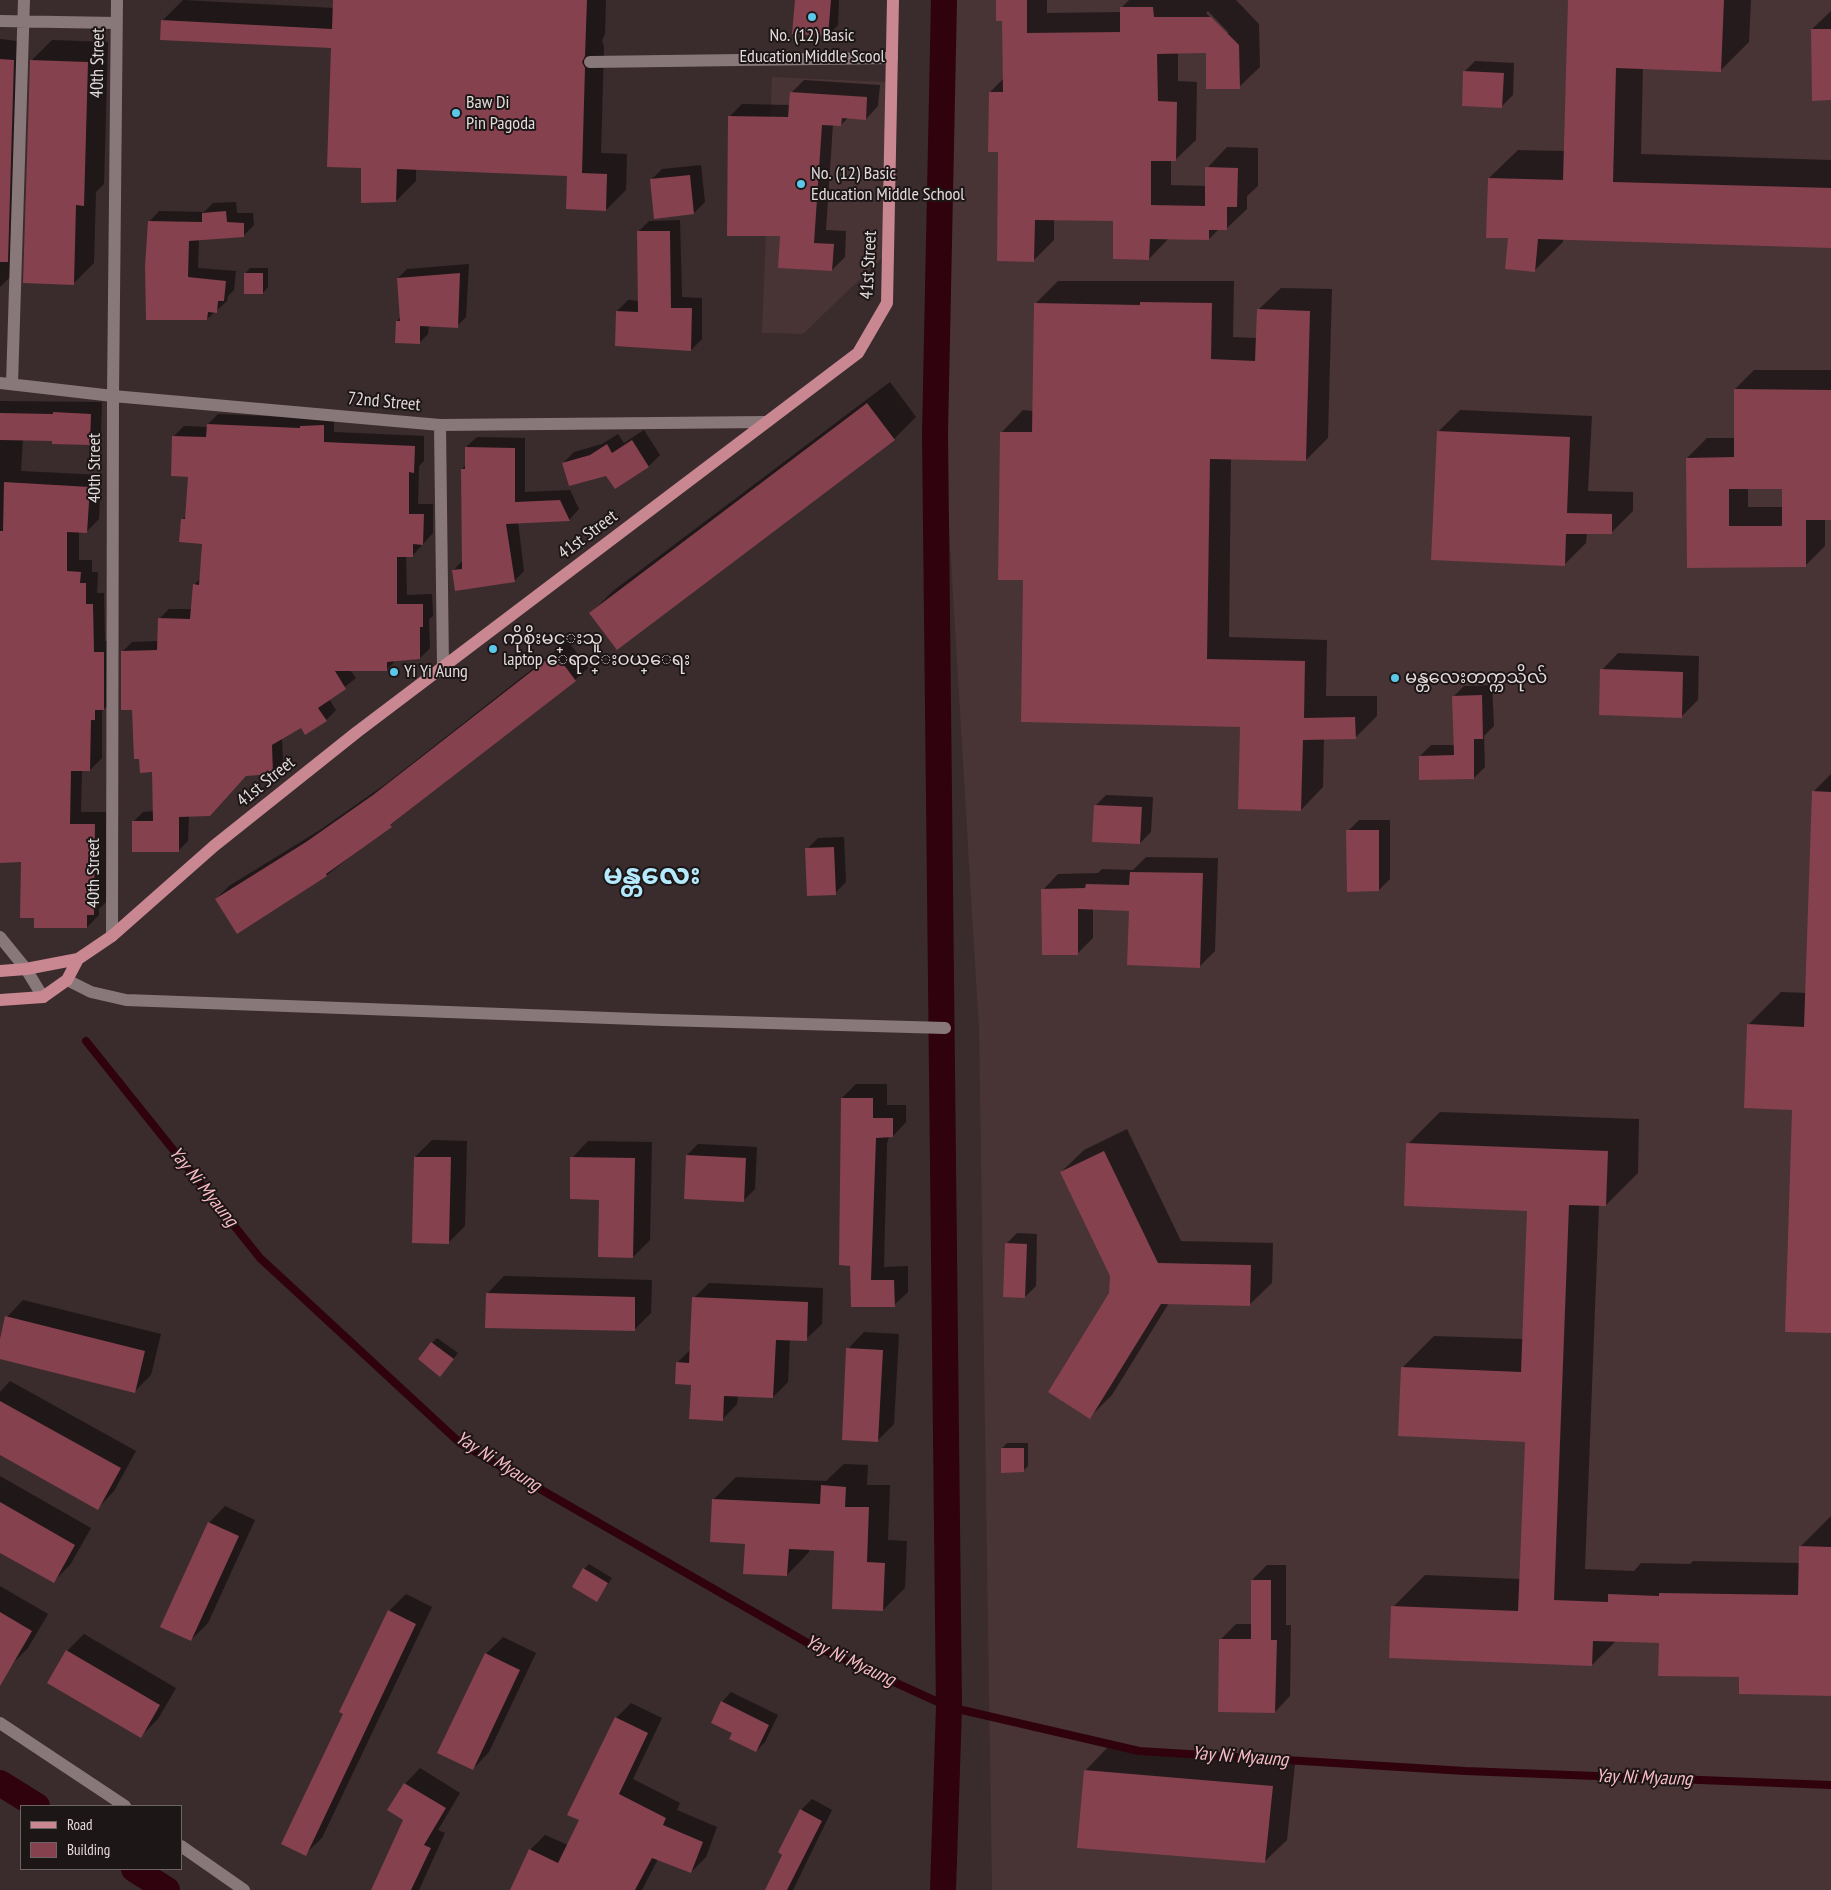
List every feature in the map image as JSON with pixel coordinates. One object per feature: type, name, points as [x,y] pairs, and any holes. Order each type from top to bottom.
[{"type":"main road","name":"41st Street","points":[[67,980],[78,959],[112,936],[214,846],[357,732],[858,353],[887,303],[893,0]]},
{"type":"main road","points":[[0,970],[26,969],[78,959]]},
{"type":"main road","points":[[0,1000],[43,997],[67,980]]},
{"type":"street","points":[[6,383],[24,0]]},
{"type":"street","name":"40th Street","points":[[112,936],[113,396],[117,0]]},
{"type":"street","points":[[0,21],[116,22]]},
{"type":"street","points":[[590,62],[892,58]]},
{"type":"street","name":"72nd Street","points":[[6,383],[113,396],[440,425],[766,422]]},
{"type":"street","points":[[440,425],[443,667]]},
{"type":"street","points":[[0,937],[26,969],[43,997]]},
{"type":"street","points":[[67,980],[91,992],[126,1000],[663,1020],[945,1028]]},
{"type":"street","points":[[0,1723],[123,1805]]},
{"type":"street","points":[[182,1847],[244,1890]]},
{"type":"shaded area","name":"မန္တလေးတက္ကသိုလ်","points":[[937,0],[1831,0],[1831,1890],[992,1890],[979,1031],[937,326]]},
{"type":"shaded area","points":[[772,77],[889,82],[882,258],[803,334],[762,333]]},
{"type":"building","name":"Baw Di Pin Pagoda","points":[[333,0],[587,0],[585,56],[582,62],[585,68],[582,173],[607,174],[606,211],[566,209],[567,176],[397,169],[396,202],[361,203],[361,168],[327,167],[331,48],[160,40],[161,20],[332,29]]},
{"type":"building","name":"No. (12) Basic Education Middle Scool","points":[[795,0],[831,0],[828,36],[792,34]]},
{"type":"building","points":[[996,0],[1027,0],[1027,33],[1120,32],[1120,7],[1153,7],[1154,17],[1211,17],[1239,45],[1240,89],[1206,89],[1206,53],[1157,54],[1158,101],[1177,102],[1176,161],[1151,161],[1151,205],[1205,206],[1205,167],[1238,168],[1237,207],[1227,207],[1227,230],[1209,230],[1209,240],[1150,239],[1149,260],[1113,259],[1113,221],[1035,220],[1034,262],[997,261],[998,152],[988,152],[989,92],[1003,92],[1002,21],[996,21]]},
{"type":"building","points":[[1568,0],[1724,0],[1721,72],[1616,68],[1613,182],[1831,188],[1831,248],[1538,239],[1535,272],[1505,269],[1508,238],[1486,238],[1488,178],[1563,180]]},
{"type":"building","points":[[1811,29],[1831,29],[1831,100],[1812,101]]},
{"type":"building","points":[[0,59],[14,60],[8,262],[0,262]]},
{"type":"building","points":[[30,60],[88,62],[84,206],[76,205],[74,285],[23,283]]},
{"type":"building","points":[[1463,71],[1504,73],[1502,108],[1462,106]]},
{"type":"building","points":[[790,92],[867,97],[866,120],[842,118],[841,126],[822,125],[814,243],[834,244],[832,271],[778,268],[780,236],[727,236],[728,116],[788,117]]},
{"type":"building","points":[[690,175],[694,214],[654,219],[650,179]]},
{"type":"building","points":[[226,211],[227,222],[244,223],[244,237],[189,241],[188,277],[226,281],[224,301],[218,301],[217,313],[208,312],[207,320],[146,320],[145,266],[148,221],[202,222],[202,213]]},
{"type":"building","points":[[637,231],[670,231],[671,308],[692,308],[691,351],[615,346],[616,311],[638,312]]},
{"type":"building","points":[[244,273],[263,273],[263,294],[244,294]]},
{"type":"building","points":[[460,273],[458,328],[420,326],[420,344],[395,343],[396,321],[400,321],[397,278]]},
{"type":"building","points":[[1140,302],[1212,303],[1211,359],[1255,361],[1257,309],[1310,311],[1306,461],[1210,459],[1207,659],[1305,661],[1304,718],[1355,717],[1356,739],[1303,740],[1301,811],[1238,809],[1240,727],[1021,722],[1023,580],[998,580],[1000,432],[1032,432],[1034,303],[1140,305]]},
{"type":"building","points":[[1734,389],[1831,390],[1831,520],[1806,520],[1806,567],[1687,568],[1686,458],[1734,457]],"holes":[[[1729,489],[1782,489],[1782,526],[1729,526]]]},
{"type":"building","points":[[867,403],[895,440],[617,650],[589,613]]},
{"type":"building","points":[[53,412],[91,414],[90,445],[52,444],[52,441],[0,440],[0,413],[53,414]]},
{"type":"building","points":[[207,424],[300,428],[300,426],[324,425],[324,442],[415,446],[414,473],[409,472],[409,514],[424,514],[423,545],[413,544],[413,557],[397,557],[397,604],[423,604],[423,627],[420,627],[420,659],[387,662],[387,671],[335,671],[346,689],[318,708],[327,721],[305,735],[301,728],[272,745],[273,774],[246,776],[210,816],[179,817],[179,852],[132,852],[132,821],[153,821],[152,772],[140,773],[139,759],[134,759],[132,710],[121,710],[121,651],[157,650],[158,618],[190,619],[193,584],[199,585],[202,544],[179,542],[181,519],[185,519],[188,477],[171,476],[172,436],[206,437]]},
{"type":"building","points":[[1437,431],[1570,437],[1567,513],[1612,514],[1612,534],[1566,534],[1565,566],[1431,560]]},
{"type":"building","points":[[632,440],[649,467],[615,489],[606,476],[569,486],[562,463],[590,455],[607,444],[612,453]]},
{"type":"building","points":[[465,447],[515,448],[515,502],[560,500],[570,521],[506,524],[515,582],[455,591],[452,570],[462,569],[461,469],[465,469]]},
{"type":"building","points":[[4,482],[90,487],[87,533],[67,532],[67,571],[81,572],[80,583],[86,583],[86,604],[93,604],[94,652],[104,652],[104,710],[95,710],[95,720],[91,720],[90,771],[71,771],[70,824],[95,824],[94,915],[87,915],[87,928],[34,928],[34,918],[20,918],[21,862],[0,863],[0,531],[3,531]]},
{"type":"building","points":[[555,653],[576,681],[390,825],[392,827],[326,874],[327,876],[237,934],[215,899],[306,842],[373,795]]},
{"type":"building","points":[[1600,669],[1683,672],[1682,718],[1599,715]]},
{"type":"building","points":[[1482,695],[1483,739],[1474,739],[1474,779],[1419,780],[1419,756],[1454,755],[1452,696]]},
{"type":"building","points":[[1812,791],[1831,792],[1831,1333],[1785,1332],[1792,1110],[1744,1108],[1747,1024],[1804,1027]]},
{"type":"building","points":[[1094,805],[1142,807],[1140,844],[1092,842]]},
{"type":"building","points":[[1346,830],[1379,830],[1379,891],[1347,892]]},
{"type":"building","points":[[834,847],[836,895],[807,896],[805,848]]},
{"type":"building","points":[[1130,872],[1203,873],[1200,968],[1127,965],[1129,911],[1078,909],[1078,955],[1042,955],[1041,889],[1085,888],[1086,884],[1129,885]]},
{"type":"building","points":[[841,1098],[873,1098],[873,1118],[893,1118],[893,1137],[876,1138],[871,1280],[894,1280],[895,1307],[851,1307],[850,1266],[839,1265]]},
{"type":"building","points":[[1406,1143],[1608,1151],[1606,1206],[1569,1205],[1554,1600],[1608,1602],[1608,1594],[1659,1596],[1659,1593],[1798,1595],[1799,1546],[1831,1547],[1831,1696],[1739,1694],[1739,1677],[1658,1676],[1659,1643],[1593,1641],[1592,1666],[1389,1658],[1391,1606],[1518,1611],[1525,1442],[1398,1436],[1401,1367],[1521,1372],[1527,1211],[1404,1206]]},
{"type":"building","points":[[1104,1151],[1158,1263],[1251,1265],[1250,1306],[1161,1304],[1090,1419],[1048,1392],[1109,1293],[1110,1276],[1060,1172]]},
{"type":"building","points":[[686,1155],[746,1158],[744,1202],[684,1199]]},
{"type":"building","points":[[414,1157],[451,1157],[449,1244],[412,1243]]},
{"type":"building","points":[[570,1157],[635,1158],[633,1258],[598,1257],[599,1200],[570,1199]]},
{"type":"building","points":[[1005,1243],[1027,1244],[1025,1298],[1003,1297]]},
{"type":"building","points":[[486,1293],[635,1297],[635,1331],[485,1328]]},
{"type":"building","points":[[692,1297],[808,1302],[807,1341],[776,1340],[773,1398],[724,1396],[723,1421],[689,1419],[691,1385],[675,1384],[676,1362],[689,1363]]},
{"type":"building","points":[[5,1316],[145,1351],[135,1393],[0,1359],[0,1339]]},
{"type":"building","points":[[431,1342],[454,1359],[440,1377],[418,1359]]},
{"type":"building","points":[[846,1348],[883,1350],[878,1442],[842,1440]]},
{"type":"building","points":[[0,1401],[121,1468],[98,1510],[0,1455]]},
{"type":"building","points":[[1001,1448],[1024,1448],[1024,1472],[1001,1473]]},
{"type":"building","points":[[821,1485],[846,1487],[845,1507],[869,1507],[867,1562],[885,1563],[883,1611],[832,1609],[834,1551],[789,1549],[787,1576],[743,1574],[745,1544],[710,1542],[712,1499],[820,1504]]},
{"type":"building","points":[[0,1502],[75,1545],[54,1583],[0,1553]]},
{"type":"building","points":[[208,1522],[239,1536],[191,1641],[160,1627]]},
{"type":"building","points":[[583,1568],[608,1583],[597,1602],[572,1587]]},
{"type":"building","points":[[1251,1580],[1271,1580],[1271,1640],[1277,1640],[1275,1713],[1218,1712],[1219,1639],[1251,1639]]},
{"type":"building","points":[[388,1610],[416,1624],[306,1856],[281,1844],[343,1714],[339,1712]]},
{"type":"building","points":[[0,1612],[32,1631],[0,1686]]},
{"type":"building","points":[[66,1650],[160,1705],[141,1738],[47,1683]]},
{"type":"building","points":[[485,1653],[520,1670],[473,1770],[437,1753]]},
{"type":"building","points":[[721,1701],[769,1725],[756,1752],[729,1739],[732,1733],[711,1723]]},
{"type":"building","points":[[615,1717],[648,1733],[619,1794],[666,1818],[663,1825],[703,1842],[691,1873],[652,1858],[635,1890],[510,1890],[529,1849],[558,1863],[579,1820],[567,1815]]},
{"type":"building","points":[[1084,1770],[1273,1786],[1265,1863],[1077,1848]]},
{"type":"building","points":[[404,1783],[446,1808],[424,1845],[431,1848],[411,1890],[371,1890],[403,1820],[387,1810]]},
{"type":"building","points":[[800,1809],[822,1821],[787,1890],[765,1890],[782,1855],[778,1852]]},
{"type":"waterway","points":[[943,1890],[949,1707],[935,434],[944,0]]},
{"type":"waterway","name":"Yay Ni Myaung","points":[[86,1041],[260,1258],[460,1443],[806,1642],[949,1707],[1139,1751],[1465,1771],[1831,1785]]},
{"type":"waterway","points":[[0,1783],[35,1805]]},
{"type":"waterway","points":[[136,1870],[167,1890]]},
{"type":"place","name":"No. (12) Basic Education Middle Scool","points":[[812,17]]},
{"type":"place","name":"Baw Di Pin Pagoda","points":[[456,113]]},
{"type":"place","name":"No. (12) Basic Education Middle School","points":[[801,184]]},
{"type":"place","name":"ကိုစိုးမင္းသူ laptop ေရာင္းဝယ္ေရး","points":[[493,649]]},
{"type":"place","name":"Yi Yi Aung","points":[[394,672]]},
{"type":"place","name":"မန္တလေးတက္ကသိုလ်","points":[[1395,678]]},
{"type":"district","name":"မန္တလေး","points":[[652,876]]}]
